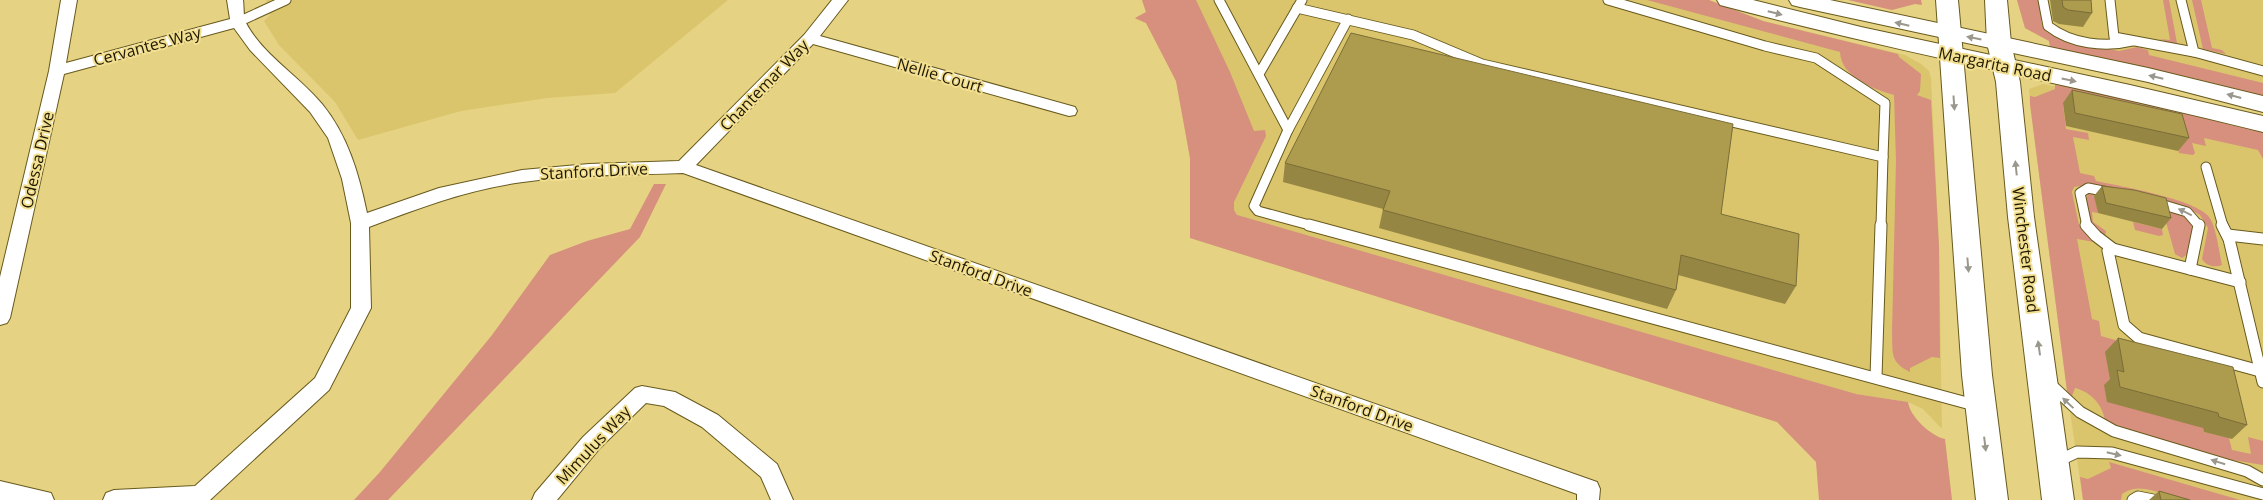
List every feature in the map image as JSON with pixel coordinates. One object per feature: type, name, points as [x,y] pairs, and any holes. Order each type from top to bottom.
[{"type":"main road","name":"Margarita Road","points":[[1728,0],[1840,30],[1950,44],[2002,54],[2148,75],[2263,104]]},
{"type":"main road","name":"Margarita Road","points":[[1800,0],[1950,44]]},
{"type":"main road","points":[[1947,0],[1981,407],[1992,500]]},
{"type":"main road","name":"Winchester Road","points":[[1996,0],[2058,500]]},
{"type":"main road","name":"Margarita Road","points":[[2002,54],[2263,124]]},
{"type":"street","name":"Odessa Drive","points":[[0,318],[57,71],[69,0]]},
{"type":"street","points":[[114,500],[200,495],[322,384],[361,308],[360,223],[351,179],[336,138],[316,108],[256,47],[238,22],[235,0]]},
{"type":"street","name":"Chantemar Way","points":[[684,167],[810,38],[840,0]]},
{"type":"street","name":"Cervantes Way","points":[[57,71],[238,22]]},
{"type":"street","name":"Nellie Court","points":[[810,38],[1069,111]]},
{"type":"street","name":"Stanford Drive","points":[[360,223],[439,194],[522,176],[589,170],[684,167],[1588,494]]},
{"type":"street","name":"Mimulus Way","points":[[543,500],[591,443],[642,394],[668,398],[710,421],[770,471],[782,500]]},
{"type":"street","points":[[0,490],[43,500]]},
{"type":"lane","points":[[238,22],[286,0]]},
{"type":"lane","points":[[1220,0],[1288,130]]},
{"type":"lane","points":[[1608,0],[1765,46],[1816,58],[1828,64],[1885,103],[1876,378]]},
{"type":"lane","points":[[2043,0],[2048,26],[2058,34],[2106,45],[2121,45],[2133,41]]},
{"type":"lane","points":[[2110,0],[2114,37],[2180,51],[2194,52],[2263,71]]},
{"type":"lane","points":[[2180,0],[2194,52]]},
{"type":"lane","points":[[1259,74],[1299,4],[1348,19],[1413,35],[1482,64],[1883,157]]},
{"type":"lane","points":[[1348,19],[1288,130],[1254,206],[1258,211],[1981,407]]},
{"type":"lane","points":[[2223,114],[2263,116]]},
{"type":"lane","points":[[2206,167],[2221,222],[2228,235],[2262,376]]},
{"type":"lane","points":[[2124,195],[2088,188],[2080,193],[2085,225],[2088,230],[2113,249],[2240,282]]},
{"type":"lane","points":[[2143,200],[2184,210],[2198,221],[2200,227],[2190,269]]},
{"type":"lane","points":[[2228,235],[2263,239]]},
{"type":"lane","points":[[2113,249],[2108,251],[2124,325],[2131,333],[2139,338],[2262,376]]},
{"type":"lane","points":[[2042,375],[2069,405],[2096,423],[2114,431],[2247,471],[2263,480]]},
{"type":"lane","points":[[2054,466],[2064,456],[2088,449],[2112,453],[2263,494]]},
{"type":"lane","points":[[2132,500],[2138,497],[2153,500]]},
{"type":"shaded area","points":[[266,0],[728,0],[615,93],[547,98],[461,111],[358,140],[335,102],[279,45],[264,21],[270,15]]},
{"type":"shaded area","points":[[1142,0],[1709,0],[1763,21],[1905,55],[1929,71],[1931,78],[1939,246],[1942,429],[1923,409],[1908,402],[1856,394],[1777,422],[1190,238],[1190,158],[1176,81],[1146,23],[1135,19],[1146,12]]},
{"type":"shaded area","points":[[1142,0],[1196,0],[1230,72],[1254,131],[1265,130],[1266,136],[1234,202],[1234,210],[1237,215],[1856,394],[1908,402],[1913,414],[1922,425],[1945,439],[1952,500],[1819,500],[1816,462],[1777,422],[1190,238],[1190,158],[1176,81],[1146,23],[1135,18],[1146,12]]},
{"type":"shaded area","points":[[1647,0],[1709,0],[1763,21],[1898,54],[1899,57],[1921,74],[1920,91],[1917,95],[1931,100],[1939,246],[1940,358],[1932,357],[1910,368],[1910,372],[1898,364],[1893,351],[1896,162],[1894,95],[1868,85],[1852,75],[1842,61],[1840,52]]},
{"type":"shaded area","points":[[1848,0],[1921,0],[1922,5],[1915,4],[1892,10]]},
{"type":"shaded area","points":[[2017,0],[2263,0],[2263,96],[2197,79],[2050,47],[2049,41],[2025,28]]},
{"type":"shaded area","points":[[2017,0],[2039,0],[2042,26],[2047,32],[2062,39],[2119,51],[2137,47],[2148,50],[2149,55],[2263,83],[2263,96],[2197,79],[2050,47],[2049,41],[2025,28]]},
{"type":"shaded area","points":[[2163,0],[2169,0],[2177,43],[2174,44],[2159,39],[2170,40]]},
{"type":"shaded area","points":[[2192,0],[2201,0],[2212,48],[2222,50],[2226,54],[2203,49]]},
{"type":"shaded area","points":[[2043,84],[2263,132],[2263,500],[2083,500],[2030,104],[2029,89]]},
{"type":"shaded area","points":[[2055,85],[2078,87],[2263,132],[2263,159],[2258,150],[2204,138],[2206,146],[2192,143],[2195,153],[2193,155],[2179,153],[2175,138],[2063,104],[2066,129],[2088,133],[2089,140],[2073,137],[2080,173],[2094,176],[2096,181],[2177,200],[2205,213],[2213,225],[2222,265],[2211,266],[2202,259],[2208,228],[2200,215],[2191,210],[2086,185],[2074,187],[2072,192],[2079,225],[2094,242],[2077,239],[2092,319],[2099,321],[2101,336],[2115,340],[2118,349],[2203,428],[2204,432],[2229,438],[2232,450],[2251,454],[2248,437],[2263,441],[2263,465],[2232,460],[2114,426],[2105,421],[2102,410],[2091,396],[2075,388],[2072,396],[2067,391],[2030,104],[2030,96],[2035,97],[2055,89]]},
{"type":"shaded area","points":[[654,184],[666,184],[640,237],[388,500],[354,500],[380,472],[492,335],[550,255],[587,241],[630,229]]},
{"type":"shaded area","points":[[2089,193],[2094,193],[2098,213],[2092,212],[2093,222],[2106,231],[2105,238],[2091,228],[2086,198]]},
{"type":"shaded area","points":[[2162,208],[2179,213],[2193,224],[2188,254],[2182,258],[2175,254]]},
{"type":"shaded area","points":[[2133,222],[2162,229],[2163,235],[2159,236],[2135,230]]},
{"type":"shaded area","points":[[2109,462],[2240,500],[2185,500],[2145,489],[2137,489],[2122,494],[2121,500],[2083,500],[2080,477],[2088,479],[2111,468]]},
{"type":"building","points":[[2062,0],[2091,0],[2092,13],[2068,10],[2063,7]]},
{"type":"building","points":[[1351,33],[1733,124],[1721,214],[1799,234],[1796,286],[1681,255],[1676,290],[1383,210],[1390,191],[1285,163]]},
{"type":"building","points":[[2072,90],[2182,114],[2189,138],[2075,113]]},
{"type":"building","points":[[2102,186],[2134,190],[2166,198],[2171,218],[2106,203]]},
{"type":"building","points":[[2118,338],[2233,367],[2247,425],[2219,417],[2218,413],[2120,387],[2117,370],[2124,372]]},
{"type":"building","points":[[2159,491],[2190,500],[2161,500]]}]
